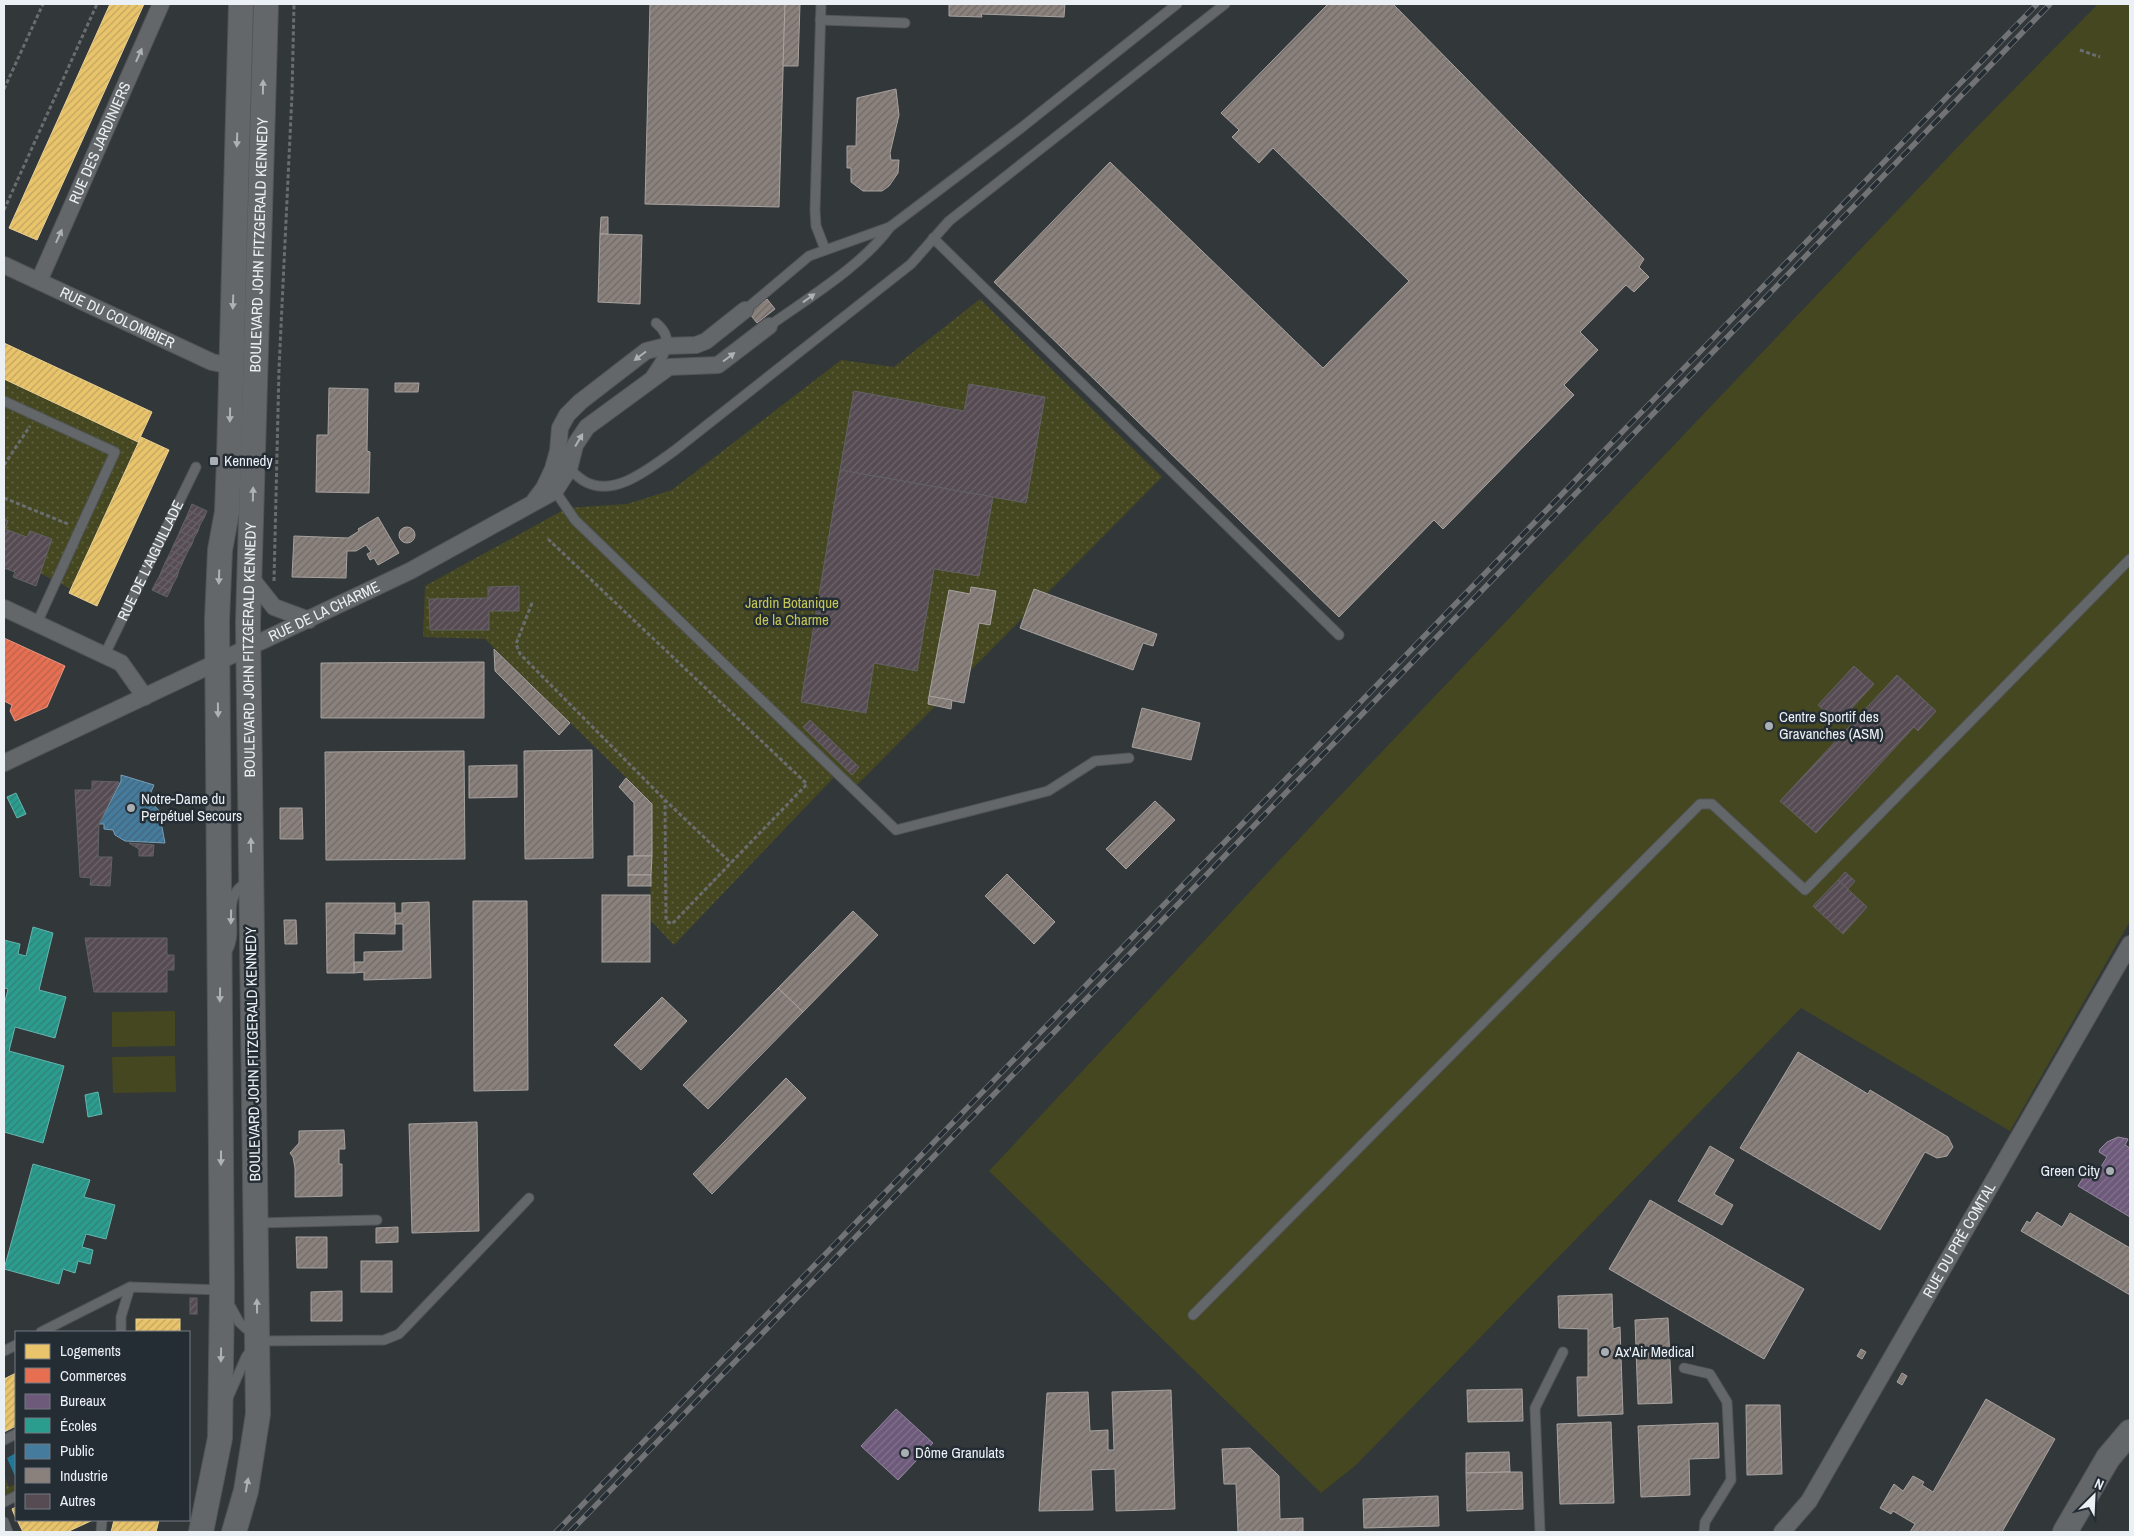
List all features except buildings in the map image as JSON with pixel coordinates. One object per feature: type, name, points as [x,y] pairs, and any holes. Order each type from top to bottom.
[{"type":"main road","name":"BOULEVARD JOHN FITZGERALD KENNEDY","points":[[201,1532],[220,1438],[222,1290],[218,662],[220,550],[227,512],[241,4]]},
{"type":"main road","name":"BOULEVARD JOHN FITZGERALD KENNEDY","points":[[234,1532],[246,1491],[258,1414],[249,648],[266,4]]},
{"type":"main road","points":[[2065,1532],[2108,1458],[2130,1432]]},
{"type":"street","name":"RUE DES JARDINIERS","points":[[39,281],[161,4]]},
{"type":"street","name":"RUE DU COLOMBIER","points":[[4,266],[212,362],[231,366]]},
{"type":"street","name":"RUE DE LA CHARME","points":[[532,505],[554,469],[560,428],[567,415],[646,351],[666,346],[696,345],[706,341],[745,310]]},
{"type":"street","points":[[555,492],[568,469],[575,445],[587,427],[669,367],[718,365],[770,326]]},
{"type":"street","name":"RUE DE LA CHARME","points":[[4,763],[410,571],[555,492]]},
{"type":"street","points":[[250,578],[274,607],[309,620]]},
{"type":"street","points":[[4,608],[121,663],[145,697]]},
{"type":"street","name":"RUE DU PRÉ COMTAL","points":[[1782,1532],[1809,1502],[2130,944]]},
{"type":"lane","points":[[821,4],[815,210],[816,226],[825,249]]},
{"type":"lane","points":[[770,326],[859,259],[879,242],[890,227],[1021,128],[1177,4]]},
{"type":"lane","points":[[568,469],[586,483],[614,485],[640,474],[674,451],[834,327],[911,264],[949,221],[1225,4]]},
{"type":"lane","points":[[820,20],[905,23]]},
{"type":"lane","points":[[745,310],[809,256],[890,227]]},
{"type":"lane","points":[[933,238],[1339,635]]},
{"type":"lane","points":[[644,385],[662,358],[668,339],[665,330],[656,323]]},
{"type":"lane","points":[[4,401],[115,452],[37,623]]},
{"type":"lane","name":"RUE DE L'AIGUILLADE","points":[[105,654],[196,467]]},
{"type":"lane","points":[[555,492],[575,520],[896,830],[1048,791],[1095,761],[1129,758]]},
{"type":"lane","points":[[1193,1314],[1700,804],[1712,804],[1805,890],[2130,559]]},
{"type":"lane","points":[[220,960],[232,939],[232,900],[238,886],[251,880]]},
{"type":"lane","points":[[43,1331],[130,1287],[222,1290],[239,1322],[258,1341],[384,1340],[398,1334],[529,1198]]},
{"type":"lane","points":[[256,1223],[377,1220]]},
{"type":"lane","points":[[121,1331],[121,1317],[130,1287]]},
{"type":"lane","points":[[220,1414],[246,1358],[258,1341]]},
{"type":"lane","points":[[1540,1532],[1534,1408],[1564,1352]]},
{"type":"lane","points":[[1684,1368],[1710,1374],[1727,1402],[1731,1480],[1705,1522],[1704,1532]]},
{"type":"lane","points":[[4,1522],[8,1532]]},
{"type":"path","points":[[4,89],[43,4]]},
{"type":"path","points":[[4,210],[97,4]]},
{"type":"path","points":[[274,583],[279,369],[292,104],[294,4]]},
{"type":"path","points":[[2080,50],[2100,57]]},
{"type":"path","points":[[4,465],[37,416]]},
{"type":"path","points":[[4,498],[80,528]]},
{"type":"path","points":[[548,539],[807,784],[672,924],[666,921],[665,800]]},
{"type":"path","points":[[532,603],[516,644],[520,654],[665,800],[732,862]]},
{"type":"green space","name":"Centre Sportif des Gravanches (ASM)","points":[[2098,4],[2130,4],[2130,921],[2010,1131],[1801,1008],[1356,1465],[1321,1493],[989,1171],[1317,820],[1974,130]]},
{"type":"green space","name":"Jardin Botanique de la Charme","points":[[980,299],[1162,477],[853,789],[837,774],[674,945],[650,920],[652,803],[485,639],[423,637],[425,586],[567,508],[627,504],[672,490],[841,360],[894,367]]},
{"type":"green space","points":[[4,379],[138,442],[71,589],[40,573],[52,539],[30,531],[27,537],[5,529],[8,521],[4,518]]},
{"type":"green space","points":[[175,1011],[175,1046],[112,1047],[112,1012]]},
{"type":"green space","points":[[175,1056],[176,1092],[113,1093],[112,1057]]},
{"type":"green space","points":[[4,1475],[9,1487],[15,1484],[15,1490],[4,1496]]},
{"type":"water","points":[[15,1454],[15,1476],[7,1458]]},
{"type":"railway","points":[[556,1532],[2037,4]]},
{"type":"railway","points":[[570,1532],[2050,4]]},
{"type":"place","name":"Kennedy","points":[[214,461]]},
{"type":"place","name":"Centre Sportif des Gravanches (ASM)","points":[[1769,726]]},
{"type":"place","name":"Notre-Dame du Perpétuel Secours","points":[[131,808]]},
{"type":"place","name":"Green City","points":[[2110,1171]]},
{"type":"place","name":"Ax'Air Medical","points":[[1605,1352]]},
{"type":"place","name":"Dôme Granulats","points":[[905,1453]]}]
